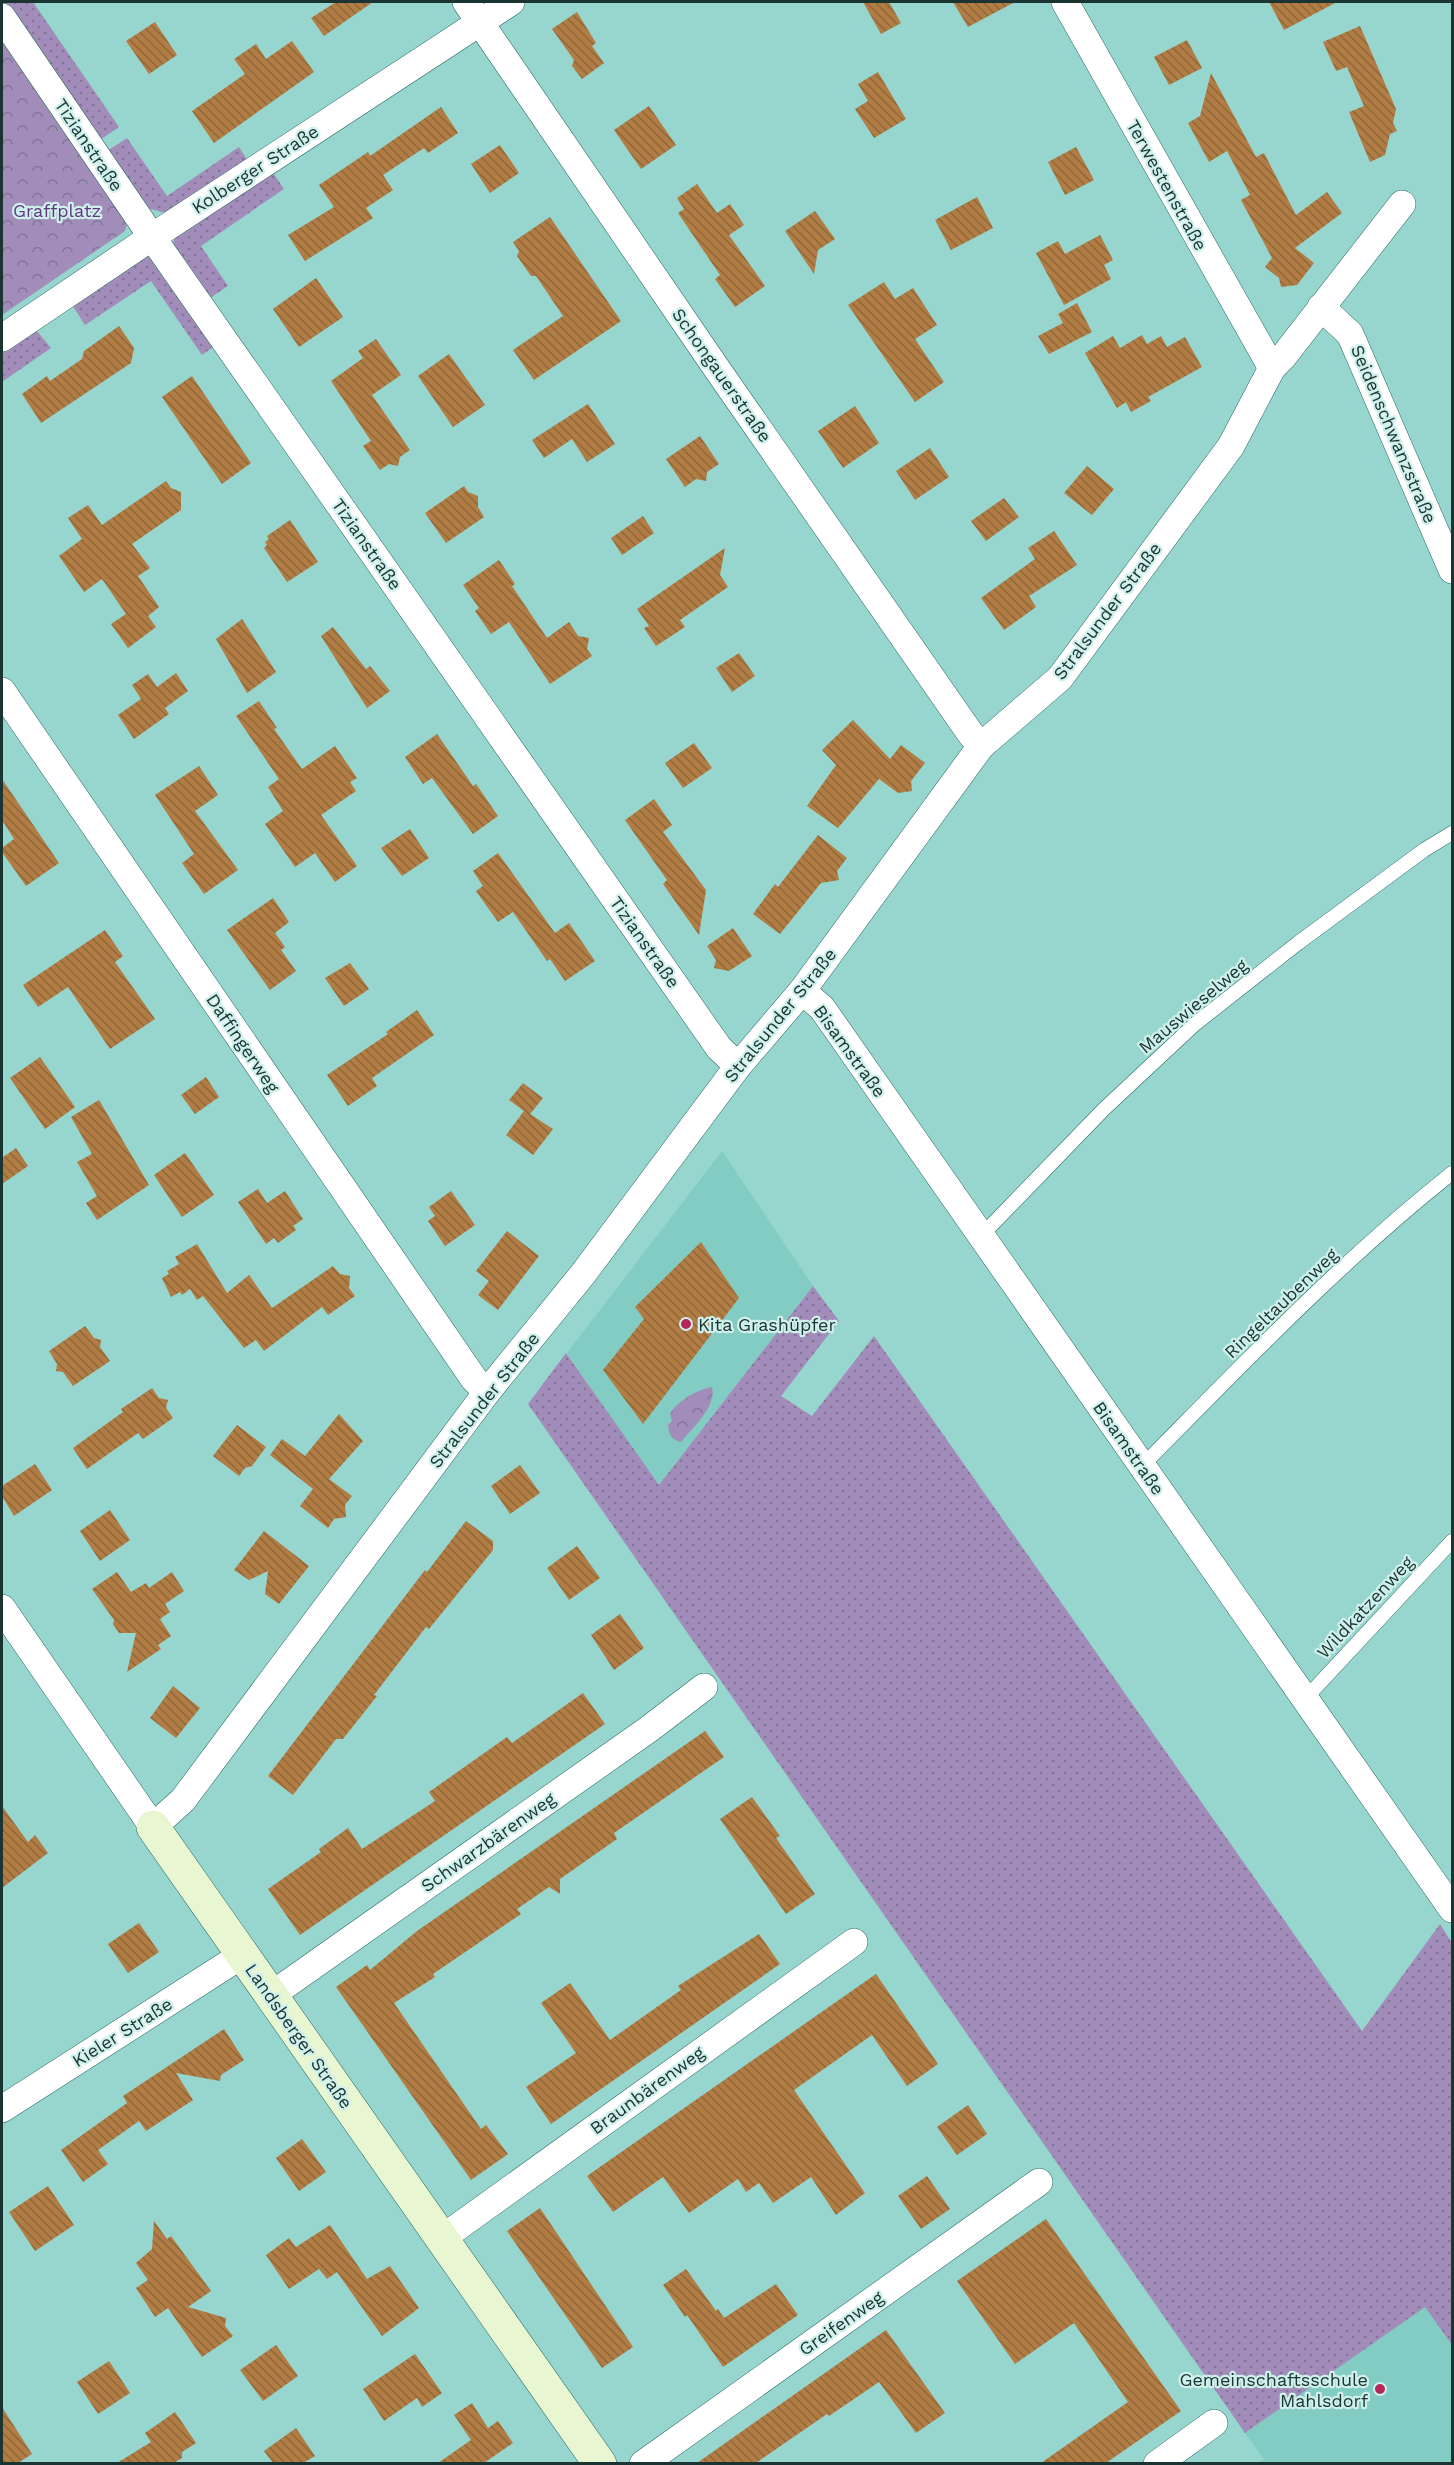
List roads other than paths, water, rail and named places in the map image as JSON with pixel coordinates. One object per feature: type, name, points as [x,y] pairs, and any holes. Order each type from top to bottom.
[{"type":"street","name":"Kolberger Straße","points":[[2,338],[152,237],[473,12],[511,2]]},
{"type":"street","name":"Terwestenstraße","points":[[1065,2],[1272,368]]},
{"type":"street","name":"Schongauerstraße","points":[[473,12],[717,369],[981,746]]},
{"type":"street","name":"Tizianstraße","points":[[2,17],[152,237],[719,1048],[738,1066]]},
{"type":"street","name":"Stralsunder Straße","points":[[153,1827],[183,1800],[488,1392],[583,1274],[738,1066],[802,991],[981,746],[1060,678],[1231,446],[1272,368],[1322,308],[1402,204]]},
{"type":"street","name":"Seidenschwanzstraße","points":[[1322,308],[1350,334],[1452,570]]},
{"type":"street","name":"Daffingerweg","points":[[2,691],[474,1379],[488,1392]]},
{"type":"street","name":"Bisamstraße","points":[[802,991],[822,1008],[1452,1909]]},
{"type":"street","name":"Landsberger Straße","points":[[2,1608],[270,1996],[600,2463]]},
{"type":"street","name":"Schwarzbärenweg","points":[[270,1996],[649,1729],[704,1687]]},
{"type":"street","name":"Braunbärenweg","points":[[441,2239],[854,1942]]},
{"type":"street","name":"Kieler Straße","points":[[2,2109],[243,1955]]},
{"type":"street","name":"Greifenweg","points":[[643,2463],[1039,2182]]},
{"type":"street","points":[[1157,2463],[1214,2423]]},
{"type":"lane","name":"Mauswieselweg","points":[[981,1236],[1104,1109],[1195,1024],[1298,943],[1424,850],[1452,833]]},
{"type":"lane","name":"Ringeltaubenweg","points":[[1142,1466],[1315,1292],[1452,1173]]},
{"type":"lane","name":"Wildkatzenweg","points":[[1305,1699],[1452,1541]]},
{"type":"place","name":"Kita Grashüpfer","points":[[686,1324]]},
{"type":"place","name":"Gemeinschaftsschule Mahlsdorf","points":[[1380,2389]]},
{"type":"park label","name":"Graffplatz","points":[[57,210]]}]
